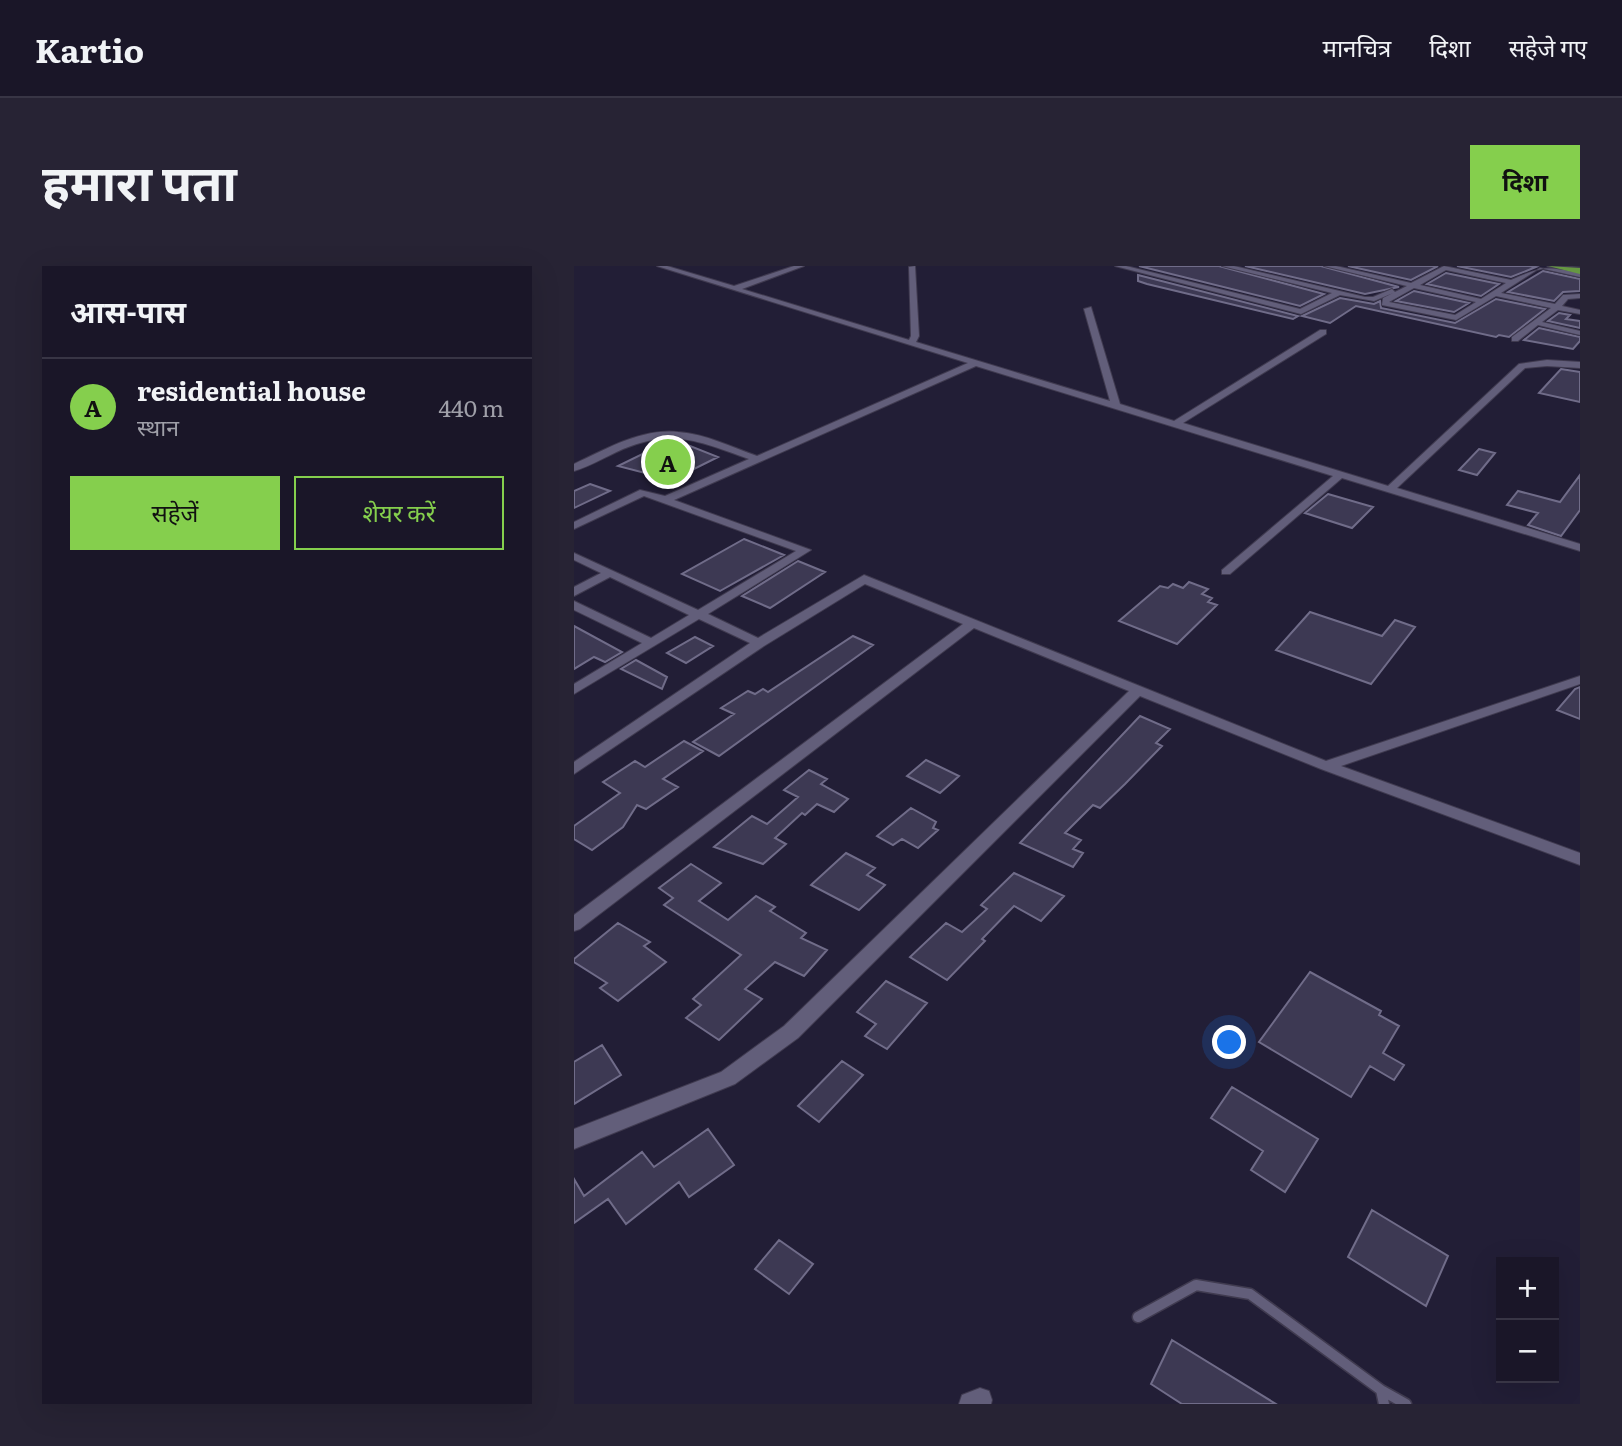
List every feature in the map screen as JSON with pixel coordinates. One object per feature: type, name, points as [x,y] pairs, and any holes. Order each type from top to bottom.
[{"type":"highway","points":[[1553,266],[1580,271]]},
{"type":"highway","points":[[1571,266],[1580,271]]},
{"type":"street","points":[[660,266],[1580,548]]},
{"type":"street","points":[[734,289],[801,266]]},
{"type":"street","points":[[1118,266],[1301,313],[1339,293]]},
{"type":"street","points":[[1225,266],[1374,299],[1410,285]]},
{"type":"street","points":[[1327,266],[1483,302]]},
{"type":"street","points":[[1514,283],[1441,267],[1385,303],[1454,319],[1496,295],[1540,266],[1580,271]]},
{"type":"street","points":[[911,343],[915,336],[912,267]]},
{"type":"street","points":[[1496,295],[1580,313]]},
{"type":"street","points":[[1515,339],[1569,296],[1580,296]]},
{"type":"street","points":[[1088,309],[1116,406]]},
{"type":"street","points":[[1538,323],[1580,333]]},
{"type":"street","points":[[1175,424],[1323,332]]},
{"type":"street","points":[[665,500],[975,363]]},
{"type":"street","points":[[1389,490],[1522,366],[1537,363],[1580,365]]},
{"type":"street","points":[[574,468],[643,439],[665,434],[698,440],[757,459]]},
{"type":"street","points":[[1226,572],[1340,475]]},
{"type":"street","points":[[574,526],[644,492],[805,551],[574,690]]},
{"type":"street","points":[[574,556],[759,643]]},
{"type":"street","points":[[574,592],[609,573]]},
{"type":"street","points":[[574,769],[759,643],[864,579],[1326,766],[1580,859]]},
{"type":"street","points":[[574,605],[652,643]]},
{"type":"street","points":[[574,924],[972,623]]},
{"type":"street","points":[[1326,766],[1580,680]]},
{"type":"street","points":[[574,1139],[728,1078],[791,1032],[1138,690]]},
{"type":"lane","points":[[1138,1317],[1196,1285],[1250,1294],[1381,1390],[1406,1404]]},
{"type":"lane","points":[[1381,1390],[1384,1404]]},
{"type":"building","points":[[1139,266],[1219,266],[1324,294],[1300,306]]},
{"type":"building","points":[[1245,266],[1321,266],[1399,287],[1365,294]]},
{"type":"building","points":[[1348,266],[1438,266],[1411,280]]},
{"type":"building","points":[[1457,266],[1529,266],[1536,267],[1511,277]]},
{"type":"building","points":[[1543,271],[1580,279],[1580,291],[1563,292],[1554,301],[1508,292]]},
{"type":"building","points":[[1446,273],[1499,284],[1481,296],[1427,284]]},
{"type":"building","points":[[1138,275],[1298,316],[1293,319],[1147,284],[1138,281]]},
{"type":"building","points":[[1414,291],[1469,303],[1454,312],[1396,301]]},
{"type":"building","points":[[1340,298],[1374,304],[1380,301],[1381,308],[1455,323],[1496,299],[1545,309],[1509,337],[1496,337],[1356,306],[1330,323],[1302,316]]},
{"type":"building","points":[[1559,313],[1570,315],[1566,319],[1580,321],[1580,328],[1548,321]]},
{"type":"building","points":[[1539,328],[1580,337],[1580,341],[1573,349],[1524,340]]},
{"type":"building","points":[[1561,369],[1580,372],[1580,402],[1539,393]]},
{"type":"building","points":[[669,441],[680,442],[718,457],[672,480],[618,466]]},
{"type":"building","points":[[1479,449],[1495,453],[1477,475],[1459,470]]},
{"type":"building","points":[[1580,475],[1580,510],[1561,536],[1528,525],[1538,513],[1507,505],[1518,491],[1560,502]]},
{"type":"building","points":[[590,484],[610,491],[574,508],[574,491]]},
{"type":"building","points":[[1328,494],[1373,507],[1352,528],[1305,513]]},
{"type":"building","points":[[744,539],[784,555],[720,591],[682,574]]},
{"type":"building","points":[[798,561],[825,572],[770,608],[742,596]]},
{"type":"building","points":[[1189,582],[1208,589],[1202,594],[1212,598],[1208,602],[1217,605],[1177,644],[1119,621],[1160,586],[1168,588],[1173,584],[1183,588]]},
{"type":"building","points":[[1310,612],[1382,636],[1395,620],[1415,627],[1371,684],[1276,650]]},
{"type":"building","points":[[574,626],[622,652],[605,662],[594,657],[574,669]]},
{"type":"building","points":[[853,636],[873,645],[719,756],[693,742],[734,714],[721,708],[748,691],[755,694],[763,689],[768,692]]},
{"type":"building","points":[[695,637],[713,646],[686,663],[667,653]]},
{"type":"building","points":[[636,660],[667,677],[662,689],[621,669]]},
{"type":"building","points":[[1580,687],[1580,719],[1557,710],[1575,689]]},
{"type":"building","points":[[1140,716],[1170,729],[1156,743],[1162,746],[1125,784],[1100,808],[1093,805],[1065,833],[1081,840],[1073,849],[1083,853],[1073,867],[1020,843]]},
{"type":"building","points":[[684,741],[703,751],[663,779],[678,787],[646,809],[637,805],[623,827],[592,850],[574,839],[574,826],[620,793],[603,782],[635,761],[645,767]]},
{"type":"building","points":[[926,760],[959,776],[940,793],[907,776]]},
{"type":"building","points":[[809,770],[827,779],[821,784],[848,799],[834,812],[817,804],[805,815],[802,813],[775,838],[786,844],[763,864],[714,847],[752,816],[767,824],[798,797],[784,790]]},
{"type":"building","points":[[911,808],[936,822],[933,828],[938,830],[918,848],[902,839],[893,845],[877,836]]},
{"type":"building","points":[[846,853],[875,868],[867,875],[885,885],[859,910],[811,885]]},
{"type":"building","points":[[691,864],[721,883],[699,901],[728,920],[756,896],[775,907],[770,911],[806,933],[801,938],[827,950],[804,976],[775,962],[745,989],[762,999],[719,1040],[686,1018],[701,1005],[693,999],[741,955],[664,905],[673,898],[659,888]]},
{"type":"building","points":[[1014,873],[1064,896],[1041,921],[1014,906],[947,980],[910,957],[946,923],[962,932],[987,909],[981,905]]},
{"type":"building","points":[[618,923],[650,942],[644,946],[666,962],[618,1001],[600,988],[607,983],[574,962],[574,959]]},
{"type":"building","points":[[1310,972],[1381,1011],[1379,1015],[1399,1026],[1383,1053],[1404,1065],[1394,1080],[1370,1066],[1351,1097],[1259,1042]]},
{"type":"building","points":[[886,981],[927,1003],[887,1049],[865,1036],[876,1024],[857,1012]]},
{"type":"building","points":[[602,1045],[621,1075],[574,1104],[574,1062]]},
{"type":"building","points":[[842,1061],[863,1075],[819,1122],[798,1106]]},
{"type":"building","points":[[1232,1087],[1318,1139],[1285,1192],[1251,1170],[1263,1151],[1211,1118]]},
{"type":"building","points":[[708,1129],[734,1165],[689,1197],[679,1182],[626,1224],[608,1199],[574,1223],[574,1179],[584,1196],[642,1152],[654,1167]]},
{"type":"building","points":[[1372,1210],[1448,1256],[1426,1306],[1348,1257]]},
{"type":"building","points":[[779,1240],[813,1264],[789,1294],[755,1269]]},
{"type":"building","points":[[1172,1340],[1276,1404],[1182,1404],[1151,1384]]},
{"type":"place","name":"residential house","points":[[668,462]]}]
